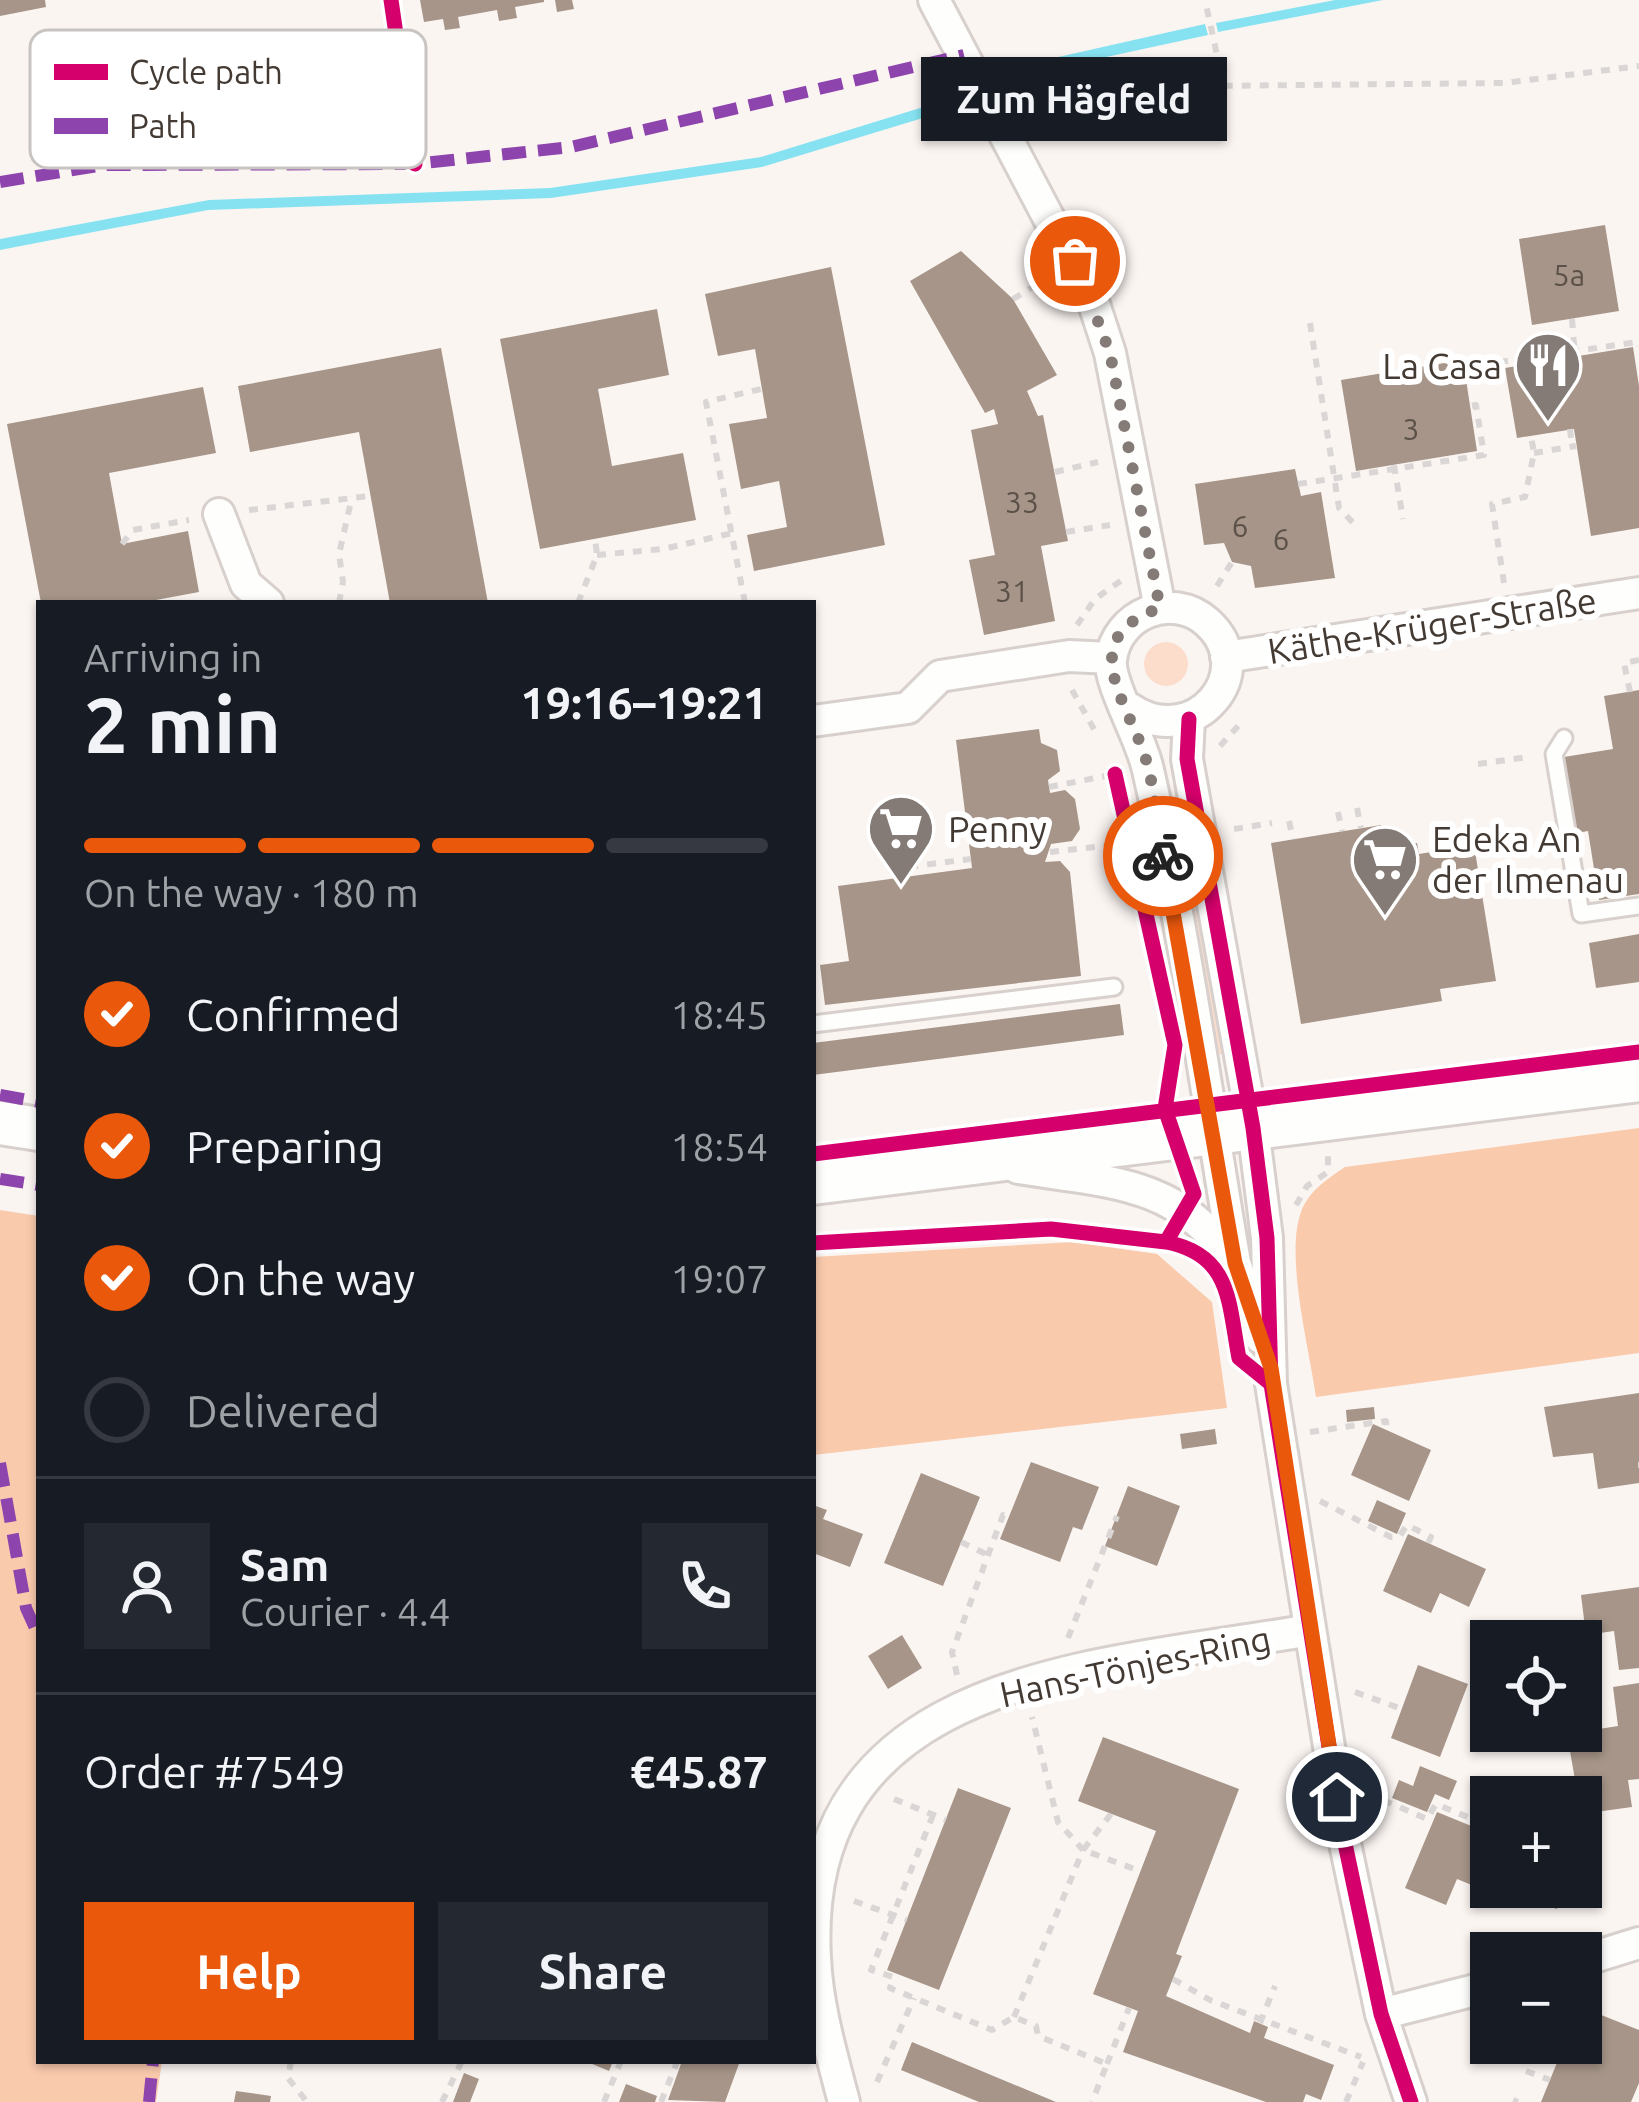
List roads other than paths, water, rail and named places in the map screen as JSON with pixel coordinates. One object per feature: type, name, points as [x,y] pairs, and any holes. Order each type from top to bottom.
[{"type":"main road","points":[[816,1183],[1639,1080]]},
{"type":"main road","points":[[0,1123],[36,1129]]},
{"type":"street","points":[[934,0],[1094,304],[1110,353],[1160,608]]},
{"type":"street","points":[[219,514],[246,584],[265,600]]},
{"type":"street","name":"Käthe-Krüger-Straße","points":[[1226,657],[1639,593]]},
{"type":"street","points":[[1129,708],[1157,722],[1189,719],[1218,694],[1226,657],[1210,625],[1178,608],[1160,608],[1127,624],[1111,658],[1114,685],[1129,708],[1148,767],[1160,839],[1233,1131],[1267,1238],[1271,1368],[1280,1437],[1337,1797],[1381,2014],[1379,2055],[1411,2102]]},
{"type":"street","points":[[816,721],[908,708],[940,676],[1069,656],[1111,658]]},
{"type":"street","points":[[1189,719],[1187,759],[1233,1131],[1235,1263],[1271,1368]]},
{"type":"street","points":[[983,1163],[1153,1192],[1187,1209],[1235,1263]]},
{"type":"street","name":"Hans-Tönjes-Ring","points":[[816,1898],[817,1868],[858,1784],[928,1720],[964,1704],[1072,1672],[1310,1630]]},
{"type":"street","points":[[1602,1954],[1639,1942]]},
{"type":"street","name":"Hans-Tönjes-Ring","points":[[816,1969],[844,2102]]},
{"type":"street","points":[[1381,2014],[1470,1991]]},
{"type":"lane","points":[[1564,738],[1554,754],[1581,914],[1639,906]]},
{"type":"lane","points":[[816,1024],[1114,987]]},
{"type":"water","points":[[1335,0],[1383,0],[1218,32],[1216,23]]},
{"type":"water","points":[[1205,24],[1208,35],[1004,79],[1001,70]]},
{"type":"water","points":[[933,104],[936,114],[762,167],[551,198],[208,210],[0,250],[0,239],[209,200],[550,188],[761,157]]},
{"type":"place","name":"Zum Hägfeld","points":[[1075,261]]},
{"type":"place","name":"La Casa","points":[[1548,424]]},
{"type":"place","name":"Penny","points":[[901,887]]},
{"type":"place","name":"Edeka An der Ilmenau","points":[[1385,918]]}]
